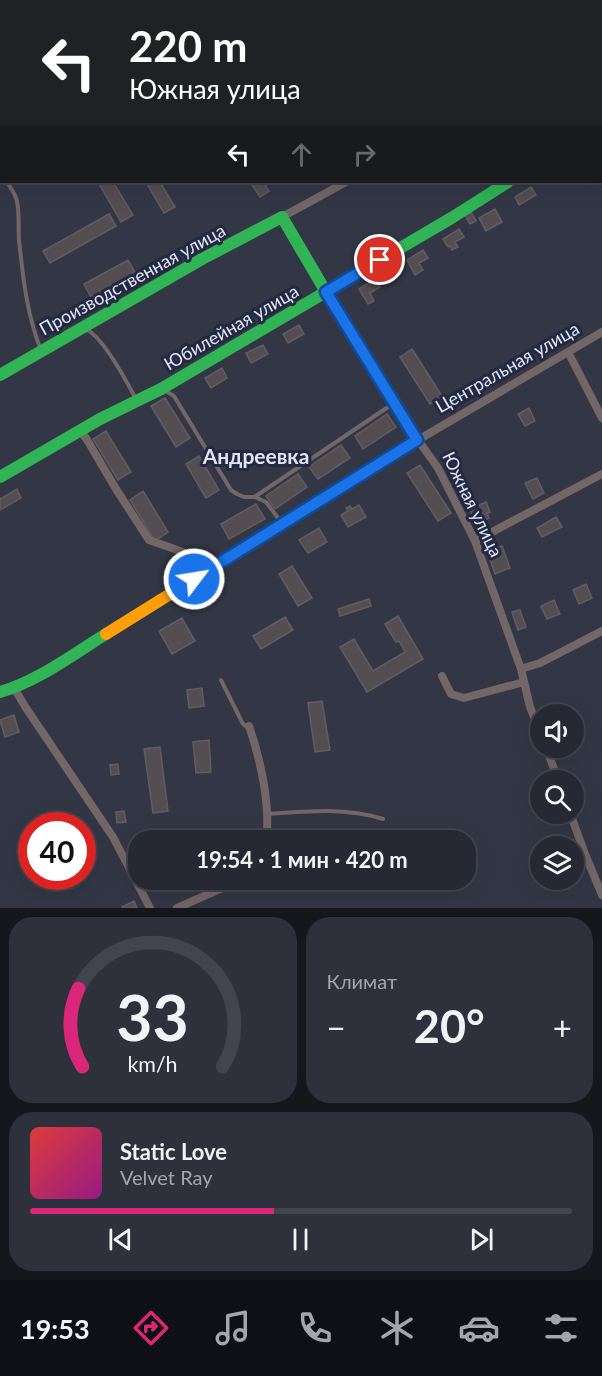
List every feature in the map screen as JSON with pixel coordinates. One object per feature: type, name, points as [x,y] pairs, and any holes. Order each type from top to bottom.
[{"type":"street","points":[[282,217],[344,183]]},
{"type":"street","name":"Юбилейная улица","points":[[0,477],[79,430],[161,389],[453,217],[506,183]]},
{"type":"street","name":"Производственная улица","points":[[0,375],[202,259],[282,217]]},
{"type":"street","name":"Южная улица","points":[[282,217],[417,440],[438,468],[475,541],[520,669],[530,707]]},
{"type":"street","name":"Центральная улица","points":[[0,692],[14,688],[47,671],[417,440],[602,332]]},
{"type":"street","points":[[568,352],[602,418]]},
{"type":"street","points":[[79,430],[149,540],[183,552],[212,568]]},
{"type":"street","points":[[475,541],[602,474]]},
{"type":"street","points":[[520,669],[550,658],[602,630]]},
{"type":"street","points":[[442,676],[451,694],[464,698],[524,682]]},
{"type":"street","points":[[14,688],[113,837],[150,908]]},
{"type":"street","points":[[250,728],[261,773],[267,814],[266,830]]},
{"type":"street","points":[[574,824],[602,892]]},
{"type":"street","points":[[177,908],[218,890]]},
{"type":"lane","points":[[8,183],[18,208],[17,226],[22,270],[34,335],[41,351]]},
{"type":"lane","points":[[81,328],[97,337],[128,383],[137,401]]},
{"type":"lane","points":[[174,381],[174,396]]},
{"type":"lane","points":[[161,389],[174,396],[231,490],[244,498],[255,497],[395,403]]},
{"type":"lane","points":[[255,497],[266,502],[283,525]]},
{"type":"lane","points":[[221,680],[243,724],[250,728]]},
{"type":"lane","points":[[267,814],[316,810],[383,819]]},
{"type":"building","points":[[99,183],[114,183],[133,215],[121,222]]},
{"type":"building","points":[[147,183],[161,183],[175,207],[164,213]]},
{"type":"building","points":[[251,183],[264,183],[269,191],[260,197]]},
{"type":"building","points":[[531,187],[536,195],[519,205],[515,197]]},
{"type":"building","points":[[495,209],[502,222],[486,231],[479,218]]},
{"type":"building","points":[[471,212],[476,221],[470,224],[465,215]]},
{"type":"building","points":[[109,214],[116,226],[50,263],[43,251]]},
{"type":"building","points":[[459,229],[464,237],[455,242],[458,247],[452,250],[443,239]]},
{"type":"building","points":[[423,250],[428,258],[419,263],[423,270],[415,275],[407,260]]},
{"type":"building","points":[[128,260],[137,276],[93,301],[84,284]]},
{"type":"building","points":[[375,279],[380,287],[370,293],[374,301],[368,304],[359,289]]},
{"type":"building","points":[[299,325],[304,334],[288,343],[283,334]]},
{"type":"building","points":[[263,345],[268,354],[251,363],[246,353]]},
{"type":"building","points":[[412,349],[442,396],[430,404],[400,357]]},
{"type":"building","points":[[222,368],[227,378],[211,388],[205,378]]},
{"type":"building","points":[[165,398],[190,438],[176,447],[151,406]]},
{"type":"building","points":[[529,408],[535,421],[525,426],[518,414]]},
{"type":"building","points":[[387,414],[396,427],[363,449],[355,436]]},
{"type":"building","points":[[106,431],[131,472],[118,480],[93,439]]},
{"type":"building","points":[[341,445],[350,458],[318,479],[309,467]]},
{"type":"building","points":[[199,456],[219,490],[206,498],[186,464]]},
{"type":"building","points":[[420,465],[451,513],[438,521],[407,473]]},
{"type":"building","points":[[298,474],[307,487],[275,509],[266,496]]},
{"type":"building","points":[[537,478],[544,493],[533,499],[525,483]]},
{"type":"building","points":[[17,489],[21,498],[0,510],[0,499]]},
{"type":"building","points":[[143,491],[168,532],[155,541],[130,500]]},
{"type":"building","points":[[486,502],[490,512],[487,513],[489,518],[476,524],[470,509]]},
{"type":"building","points":[[256,504],[265,519],[229,539],[221,524]]},
{"type":"building","points":[[359,505],[366,517],[348,527],[341,515],[348,511],[346,508],[350,506],[352,509]]},
{"type":"building","points":[[556,517],[562,527],[542,537],[537,528]]},
{"type":"building","points":[[319,528],[327,542],[308,553],[299,540]]},
{"type":"building","points":[[502,546],[510,568],[495,574],[487,551]]},
{"type":"building","points":[[292,566],[312,598],[298,606],[279,574]]},
{"type":"building","points":[[586,584],[592,598],[579,604],[573,590]]},
{"type":"building","points":[[369,599],[371,606],[340,616],[338,609]]},
{"type":"building","points":[[554,600],[560,614],[547,619],[541,606]]},
{"type":"building","points":[[520,610],[526,627],[518,630],[512,612]]},
{"type":"building","points":[[398,616],[423,659],[367,692],[340,647],[354,639],[373,671],[405,652],[385,624]]},
{"type":"building","points":[[285,617],[293,630],[261,649],[253,636]]},
{"type":"building","points":[[182,618],[195,641],[172,654],[159,631]]},
{"type":"building","points":[[202,688],[204,706],[189,708],[187,690]]},
{"type":"building","points":[[322,701],[330,750],[315,752],[308,703]]},
{"type":"building","points":[[14,715],[19,732],[5,737],[0,720]]},
{"type":"building","points":[[209,740],[211,772],[196,773],[193,742]]},
{"type":"building","points":[[160,747],[168,811],[153,813],[144,749]]},
{"type":"building","points":[[118,764],[119,774],[111,775],[110,765]]},
{"type":"building","points":[[124,811],[126,822],[117,823],[116,812]]},
{"type":"building","points":[[134,901],[137,908],[122,907]]},
{"type":"traffic: fast","points":[[0,477],[100,419],[161,389],[453,217],[506,183]]},
{"type":"traffic: fast","points":[[0,375],[202,259],[282,217],[418,440],[382,462]]},
{"type":"traffic: fast","points":[[0,692],[41,674],[106,634]]},
{"type":"traffic: slow","points":[[106,634],[382,462]]},
{"type":"district","name":"Андреевка","points":[[256,455]]},
{"type":"route","points":[[194,579],[417,440],[326,292],[380,260]]}]
